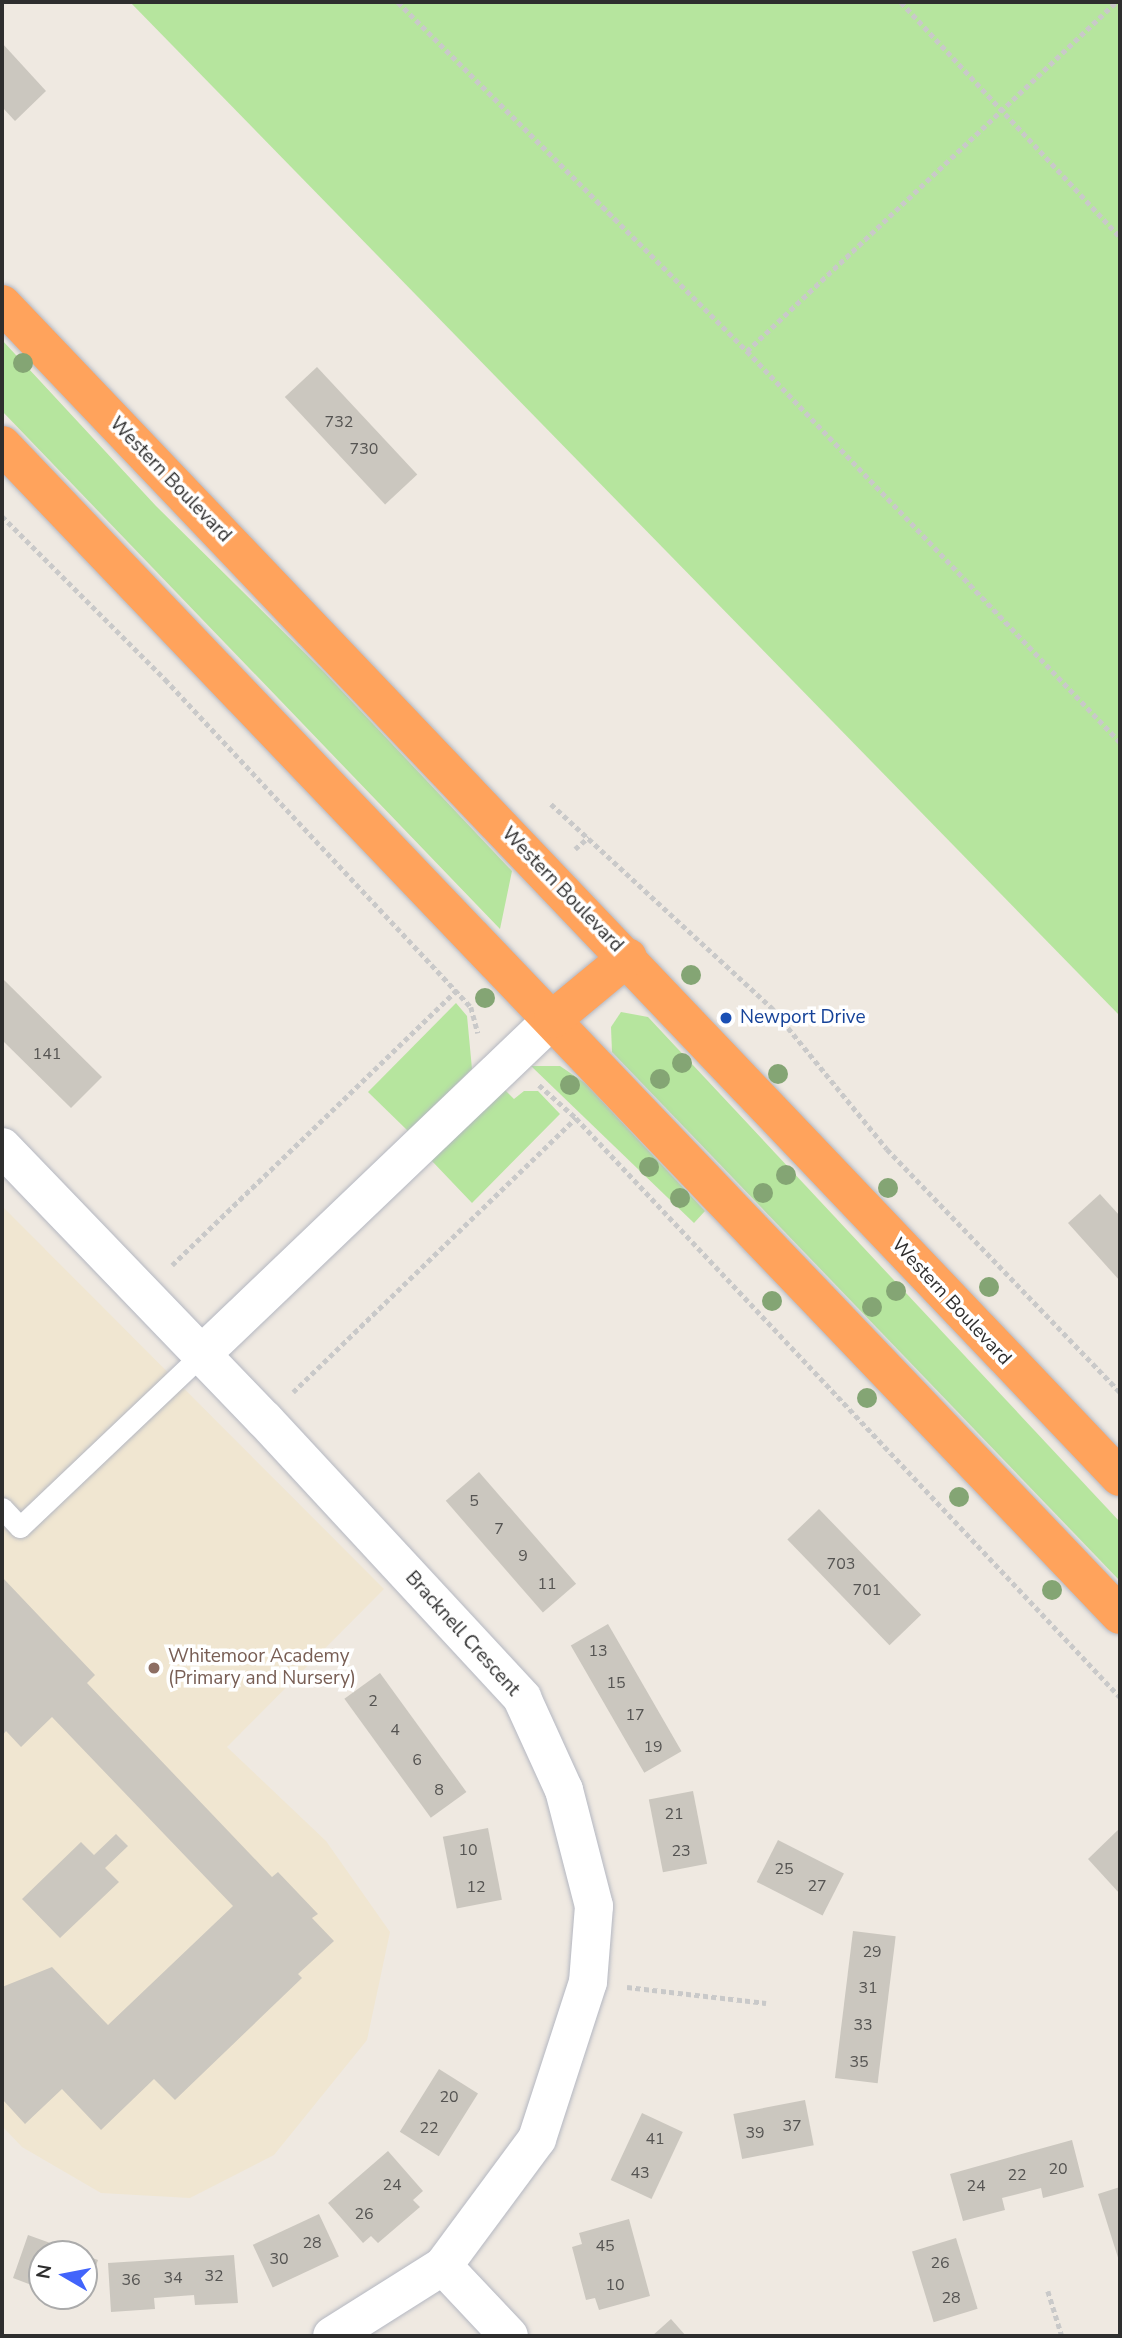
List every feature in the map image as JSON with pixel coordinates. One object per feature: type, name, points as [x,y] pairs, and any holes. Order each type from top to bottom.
[{"type":"highway","name":"Western Boulevard","points":[[2,304],[628,957],[1120,1478]]},
{"type":"highway","points":[[2,445],[1120,1615]]},
{"type":"highway","points":[[553,1019],[628,957]]},
{"type":"street","points":[[202,1354],[553,1019]]},
{"type":"street","name":"Bracknell Crescent","points":[[2,1147],[265,1420],[522,1698],[564,1790],[594,1906],[588,1982],[537,2139],[443,2266],[332,2336]]},
{"type":"street","points":[[443,2266],[509,2336]]},
{"type":"lane","points":[[2,1508],[20,1527],[202,1354]]},
{"type":"path","points":[[398,2],[747,351],[1120,742]]},
{"type":"path","points":[[901,2],[1120,237]]},
{"type":"path","points":[[747,351],[999,108],[1116,2]]},
{"type":"path","points":[[2,516],[165,679],[471,1007],[482,1056],[514,1086],[528,1082],[541,1086],[576,1118],[1120,1697]]},
{"type":"path","points":[[551,804],[772,1008],[887,1149],[1120,1392]]},
{"type":"path","points":[[143,1292],[456,991]]},
{"type":"path","points":[[265,1420],[576,1118]]},
{"type":"path","points":[[588,1982],[766,2003]]},
{"type":"path","points":[[1048,2291],[1062,2336]]},
{"type":"shaded area","name":"Whitemoor Academy (Primary and Nursery)","points":[[2,1206],[384,1589],[227,1747],[326,1841],[390,1932],[367,2040],[274,2155],[190,2198],[101,2193],[22,2147],[2,2126]]},
{"type":"green space","points":[[130,2],[1120,2],[1120,1016]]},
{"type":"green space","points":[[2,340],[156,506],[324,672],[512,871],[500,929],[2,411]]},
{"type":"green space","points":[[456,1003],[467,1016],[472,1069],[408,1131],[368,1092]]},
{"type":"green space","points":[[621,1012],[648,1017],[1120,1522],[1120,1581],[612,1052],[611,1027]]},
{"type":"green space","points":[[531,1066],[560,1066],[585,1083],[705,1211],[694,1223]]},
{"type":"green space","points":[[504,1089],[514,1099],[524,1091],[538,1091],[560,1114],[472,1203],[431,1160]]},
{"type":"building","points":[[2,43],[46,91],[15,121],[2,107]]},
{"type":"building","points":[[317,367],[417,475],[385,505],[285,397]]},
{"type":"building","points":[[2,978],[102,1077],[71,1108],[2,1040]]},
{"type":"building","points":[[1100,1194],[1120,1216],[1120,1281],[1068,1223]]},
{"type":"building","points":[[479,1472],[576,1584],[543,1613],[446,1501]]},
{"type":"building","points":[[819,1509],[921,1615],[889,1645],[787,1540]]},
{"type":"building","points":[[2,1577],[95,1675],[87,1683],[272,1877],[278,1872],[318,1914],[312,1918],[334,1941],[298,1974],[302,1978],[175,2100],[154,2079],[101,2130],[62,2089],[25,2124],[2,2099],[2,1987],[52,1967],[108,2025],[233,1906],[52,1717],[21,1747],[6,1731],[2,1736]]},
{"type":"building","points":[[608,1624],[682,1751],[644,1773],[571,1646]]},
{"type":"building","points":[[380,1673],[466,1792],[431,1818],[344,1699]]},
{"type":"building","points":[[693,1791],[707,1864],[663,1872],[649,1800]]},
{"type":"building","points":[[488,1828],[502,1900],[457,1908],[443,1837]]},
{"type":"building","points":[[1120,1828],[1120,1894],[1088,1859]]},
{"type":"building","points":[[116,1834],[128,1846],[105,1868],[119,1882],[60,1938],[22,1899],[81,1842],[94,1855]]},
{"type":"building","points":[[778,1840],[844,1874],[823,1915],[757,1882]]},
{"type":"building","points":[[853,1931],[896,1936],[878,2083],[835,2078]]},
{"type":"building","points":[[439,2069],[478,2093],[439,2156],[400,2132]]},
{"type":"building","points":[[805,2100],[814,2145],[742,2159],[733,2114]]},
{"type":"building","points":[[642,2113],[683,2132],[652,2199],[611,2180]]},
{"type":"building","points":[[1072,2140],[1084,2187],[1043,2198],[1041,2188],[1002,2198],[1005,2210],[963,2221],[950,2174]]},
{"type":"building","points":[[388,2151],[423,2191],[413,2200],[420,2207],[378,2243],[371,2236],[363,2243],[328,2203]]},
{"type":"building","points":[[1120,2187],[1120,2264],[1098,2194]]},
{"type":"building","points":[[319,2214],[339,2257],[273,2287],[253,2245]]},
{"type":"building","points":[[629,2219],[650,2296],[599,2310],[595,2298],[586,2300],[572,2247],[582,2244],[579,2233]]},
{"type":"building","points":[[28,2235],[42,2240],[28,2240],[28,2284],[13,2278]]},
{"type":"building","points":[[956,2238],[978,2309],[934,2322],[912,2251]]},
{"type":"building","points":[[234,2255],[238,2303],[195,2305],[194,2295],[154,2298],[155,2309],[111,2312],[108,2263]]},
{"type":"building","points":[[671,2319],[686,2336],[652,2336]]},
{"type":"place","name":"Newport Drive","points":[[726,1018]]},
{"type":"place","name":"Whitemoor Academy (Primary and Nursery)","points":[[154,1668]]}]
